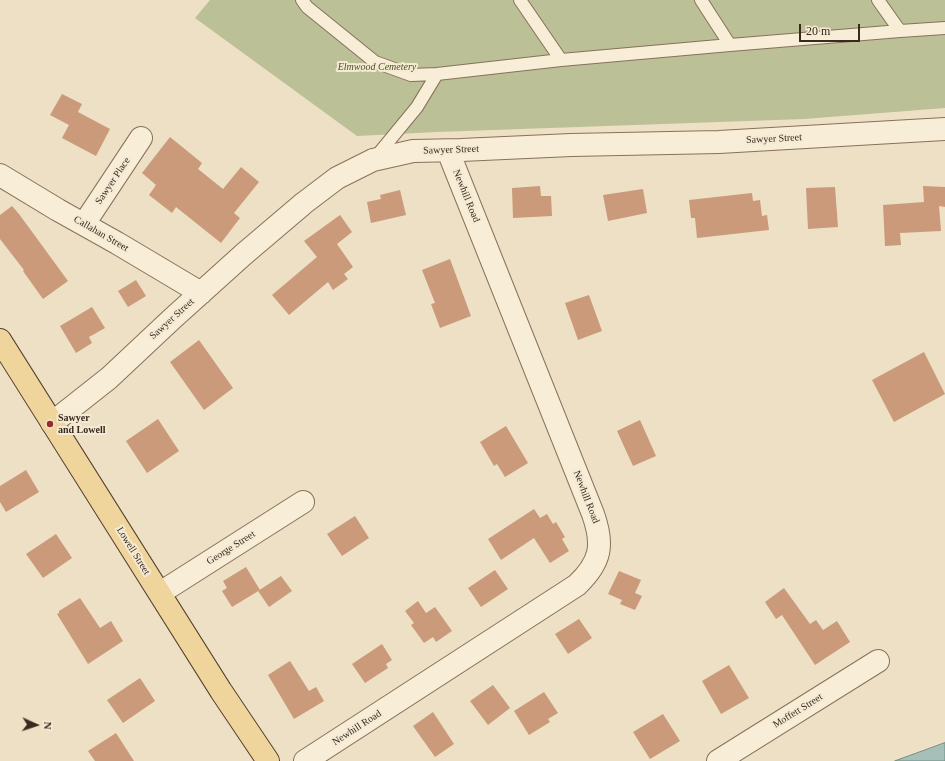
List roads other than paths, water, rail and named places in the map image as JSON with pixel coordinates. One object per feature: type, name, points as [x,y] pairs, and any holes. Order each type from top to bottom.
[{"type":"main road","name":"Lowell Street","points":[[0,340],[221,691],[268,761]]},
{"type":"street","name":"Sawyer Street","points":[[52,423],[109,378],[244,254],[304,203],[337,178],[373,160],[413,151],[448,151],[571,145],[719,142],[945,129]]},
{"type":"street","name":"Sawyer Place","points":[[84,224],[141,138]]},
{"type":"street","name":"Newhill Road","points":[[305,761],[577,585],[591,570],[596,562],[599,534],[593,514],[448,151]]},
{"type":"street","name":"Callahan Street","points":[[0,175],[202,293]]},
{"type":"street","name":"George Street","points":[[160,593],[303,502]]},
{"type":"street","name":"Moffett Street","points":[[718,761],[878,661]]},
{"type":"lane","points":[[302,0],[307,7],[375,62],[411,75],[437,74],[561,60],[730,45],[945,28]]},
{"type":"lane","points":[[520,0],[561,60]]},
{"type":"lane","points":[[701,0],[730,45]]},
{"type":"lane","points":[[878,0],[900,31]]},
{"type":"lane","points":[[373,160],[417,108],[437,74]]},
{"type":"water","points":[[945,743],[945,761],[895,761]]},
{"type":"place","name":"Sawyer and Lowell","points":[[50,424]]},
{"type":"park label","name":"Elmwood Cemetery","points":[[377,67]]}]
